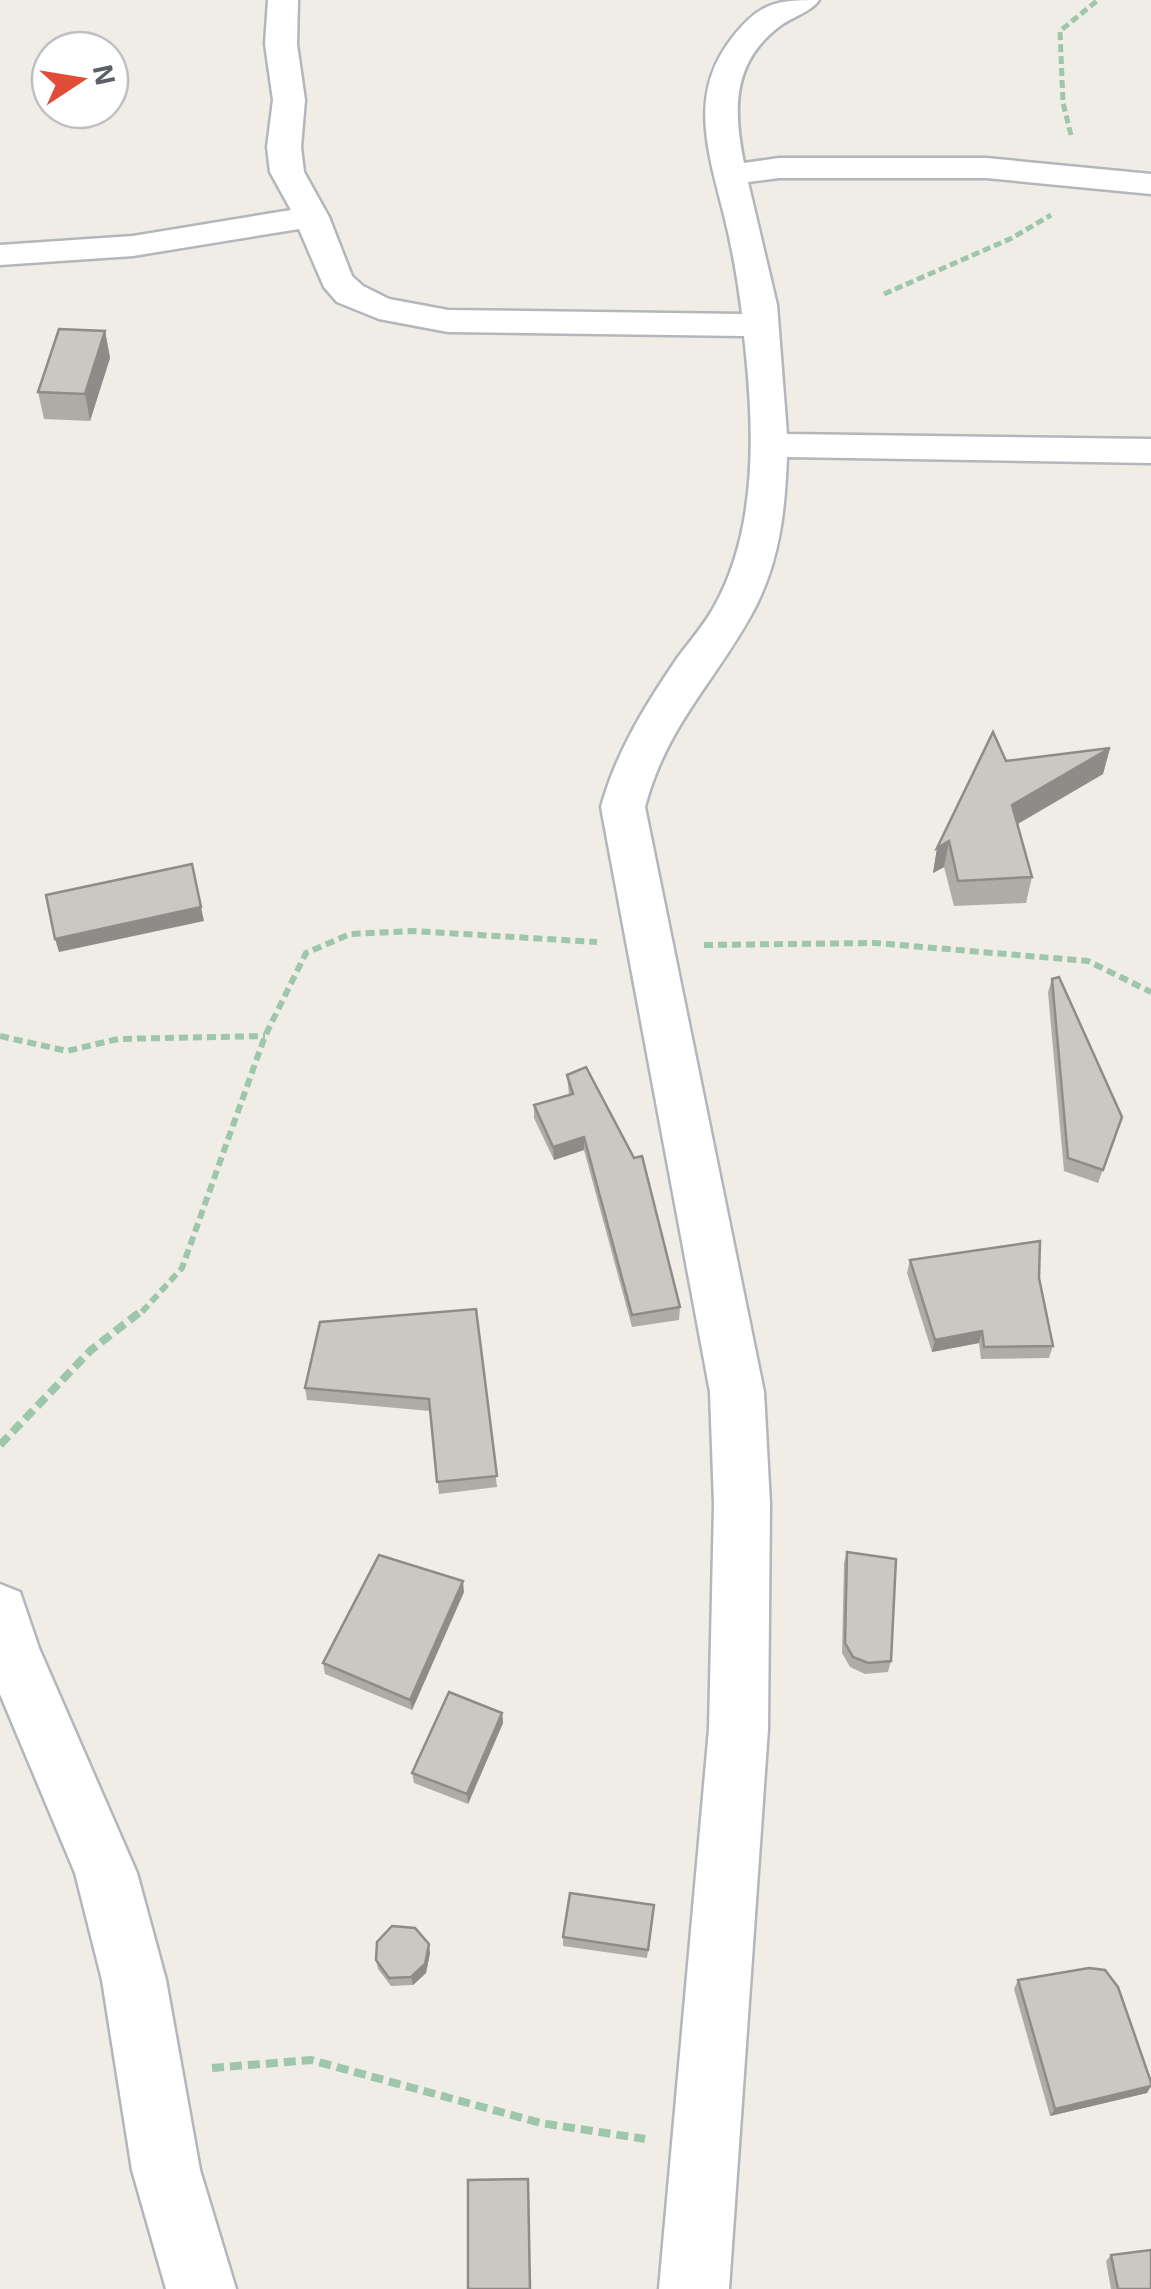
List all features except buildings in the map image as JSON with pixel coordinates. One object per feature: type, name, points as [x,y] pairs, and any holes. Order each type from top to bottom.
[{"type":"street","points":[[283,0],[287,172],[312,217],[336,280],[350,294],[380,308],[448,321],[760,325]]},
{"type":"street","points":[[694,2289],[731,1834],[744,1598],[743,1489],[737,1392],[623,808],[630,774],[736,605],[761,542],[770,474],[760,325],[750,250],[729,176],[719,105],[731,58],[776,13],[804,0]]},
{"type":"street","points":[[729,176],[779,168],[986,168],[1151,184]]},
{"type":"street","points":[[0,255],[133,246],[312,217]]},
{"type":"street","points":[[768,445],[1151,451]]},
{"type":"street","points":[[0,1611],[10,1648],[106,1873],[134,1980],[166,2170],[200,2289]]},
{"type":"path","points":[[0,1445],[91,1350],[134,1319],[182,1268],[265,1036],[306,952],[350,934],[413,931],[647,945],[876,943],[1088,961],[1151,992]]},
{"type":"path","points":[[0,1036],[68,1051],[118,1038],[265,1036]]},
{"type":"path","points":[[149,2073],[312,2060],[541,2123],[705,2149]]}]
